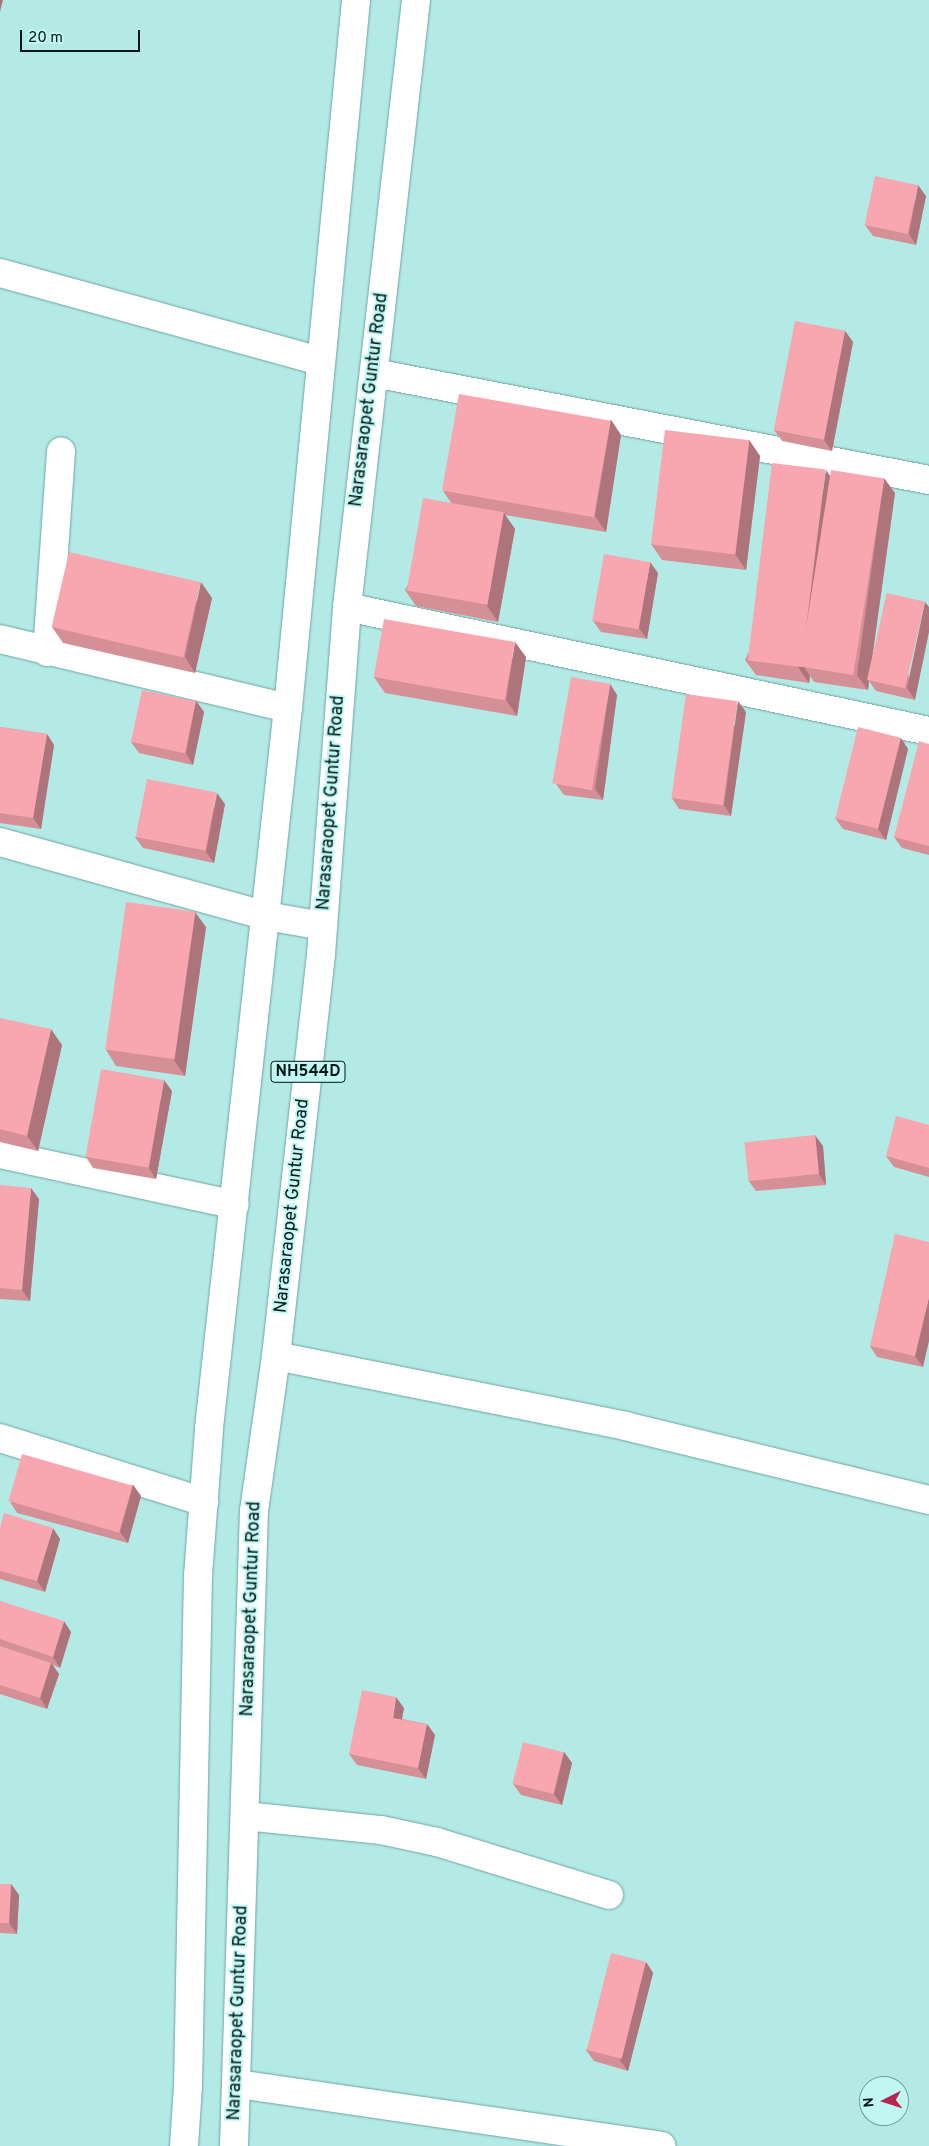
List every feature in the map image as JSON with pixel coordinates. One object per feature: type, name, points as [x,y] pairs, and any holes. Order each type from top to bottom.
[{"type":"main road","name":"NH544D","points":[[184,2146],[188,2086],[198,1576],[204,1502],[288,708],[319,361],[356,0]]},
{"type":"main road","name":"Narasaraopet Guntur Road","points":[[234,2146],[238,2084],[254,1512],[276,1356],[323,926],[347,608],[416,0]]},
{"type":"main road","points":[[0,273],[319,361]]},
{"type":"main road","points":[[374,373],[929,480]]},
{"type":"main road","points":[[47,652],[61,451]]},
{"type":"main road","points":[[347,608],[929,731]]},
{"type":"main road","points":[[0,638],[47,652],[288,708]]},
{"type":"main road","points":[[0,842],[266,916],[323,926]]},
{"type":"main road","points":[[0,1154],[235,1205]]},
{"type":"main road","points":[[276,1356],[625,1426],[929,1500]]},
{"type":"main road","points":[[0,1438],[204,1502]]},
{"type":"main road","points":[[245,1816],[381,1830],[437,1842],[609,1895]]},
{"type":"main road","points":[[238,2084],[661,2146]]},
{"type":"building","points":[[875,176],[918,185],[908,234],[865,225]]},
{"type":"building","points":[[795,321],[845,331],[824,440],[774,430]]},
{"type":"building","points":[[459,394],[611,421],[594,517],[442,491]]},
{"type":"building","points":[[665,430],[749,440],[735,555],[651,544]]},
{"type":"building","points":[[772,463],[826,470],[801,667],[748,661]]},
{"type":"building","points":[[831,470],[884,478],[853,675],[800,667]]},
{"type":"building","points":[[423,498],[504,512],[487,605],[407,591]]},
{"type":"building","points":[[69,552],[201,582],[183,657],[52,627]]},
{"type":"building","points":[[604,554],[650,562],[638,629],[592,621]]},
{"type":"building","points":[[887,593],[925,602],[905,688],[867,680]]},
{"type":"building","points":[[384,619],[515,642],[505,700],[374,677]]},
{"type":"building","points":[[571,677],[610,684],[592,790],[552,783]]},
{"type":"building","points":[[142,690],[196,701],[185,753],[131,742]]},
{"type":"building","points":[[686,694],[737,701],[723,805],[671,798]]},
{"type":"building","points":[[0,727],[47,734],[33,818],[0,813]]},
{"type":"building","points":[[858,727],[901,738],[878,829],[835,818]]},
{"type":"building","points":[[919,741],[929,744],[929,846],[894,837]]},
{"type":"building","points":[[147,779],[217,793],[205,850],[136,837]]},
{"type":"building","points":[[126,902],[195,912],[175,1059],[105,1050]]},
{"type":"building","points":[[0,1018],[51,1029],[27,1136],[0,1129]]},
{"type":"building","points":[[101,1069],[164,1080],[149,1168],[86,1157]]},
{"type":"building","points":[[896,1116],[929,1125],[929,1168],[886,1156]]},
{"type":"building","points":[[815,1135],[819,1174],[748,1181],[744,1142]]},
{"type":"building","points":[[0,1185],[31,1188],[22,1290],[0,1288]]},
{"type":"building","points":[[895,1234],[929,1242],[929,1297],[915,1356],[870,1346]]},
{"type":"building","points":[[22,1454],[133,1486],[119,1533],[8,1501]]},
{"type":"building","points":[[4,1513],[53,1528],[37,1581],[0,1571],[0,1528]]},
{"type":"building","points":[[0,1601],[64,1621],[53,1657],[0,1639]]},
{"type":"building","points":[[0,1646],[51,1663],[40,1698],[0,1685]]},
{"type":"building","points":[[362,1690],[396,1697],[393,1718],[427,1724],[418,1768],[349,1754]]},
{"type":"building","points":[[523,1742],[564,1752],[553,1794],[513,1784]]},
{"type":"building","points":[[0,1884],[11,1884],[9,1923],[0,1923]]},
{"type":"building","points":[[611,1953],[646,1962],[622,2059],[587,2050]]}]
